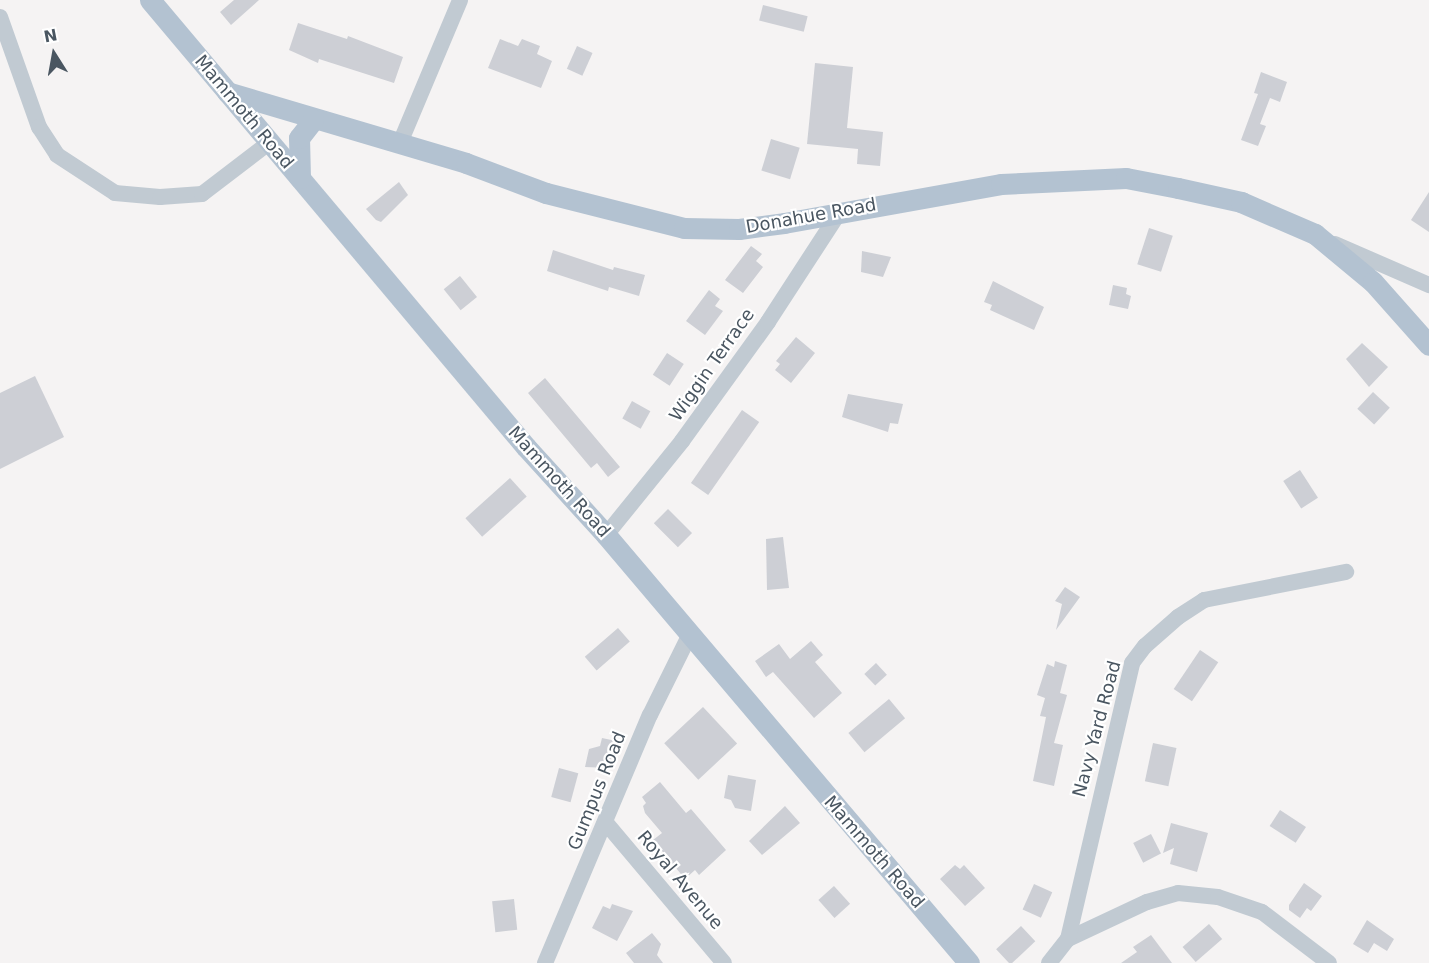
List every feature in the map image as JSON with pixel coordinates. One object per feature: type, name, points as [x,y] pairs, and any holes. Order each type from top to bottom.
[{"type":"main road","name":"Mammoth Road","points":[[150,0],[526,447],[606,536],[969,963]]},
{"type":"main road","name":"Donahue Road","points":[[227,92],[313,120],[400,143],[546,193],[684,228],[738,229],[1001,184],[1126,178],[1241,202],[1315,234],[1373,282],[1429,345]]},
{"type":"main road","points":[[300,178],[299,138],[313,120]]},
{"type":"street","points":[[400,143],[460,0]]},
{"type":"street","points":[[0,17],[39,127],[57,155],[115,193],[159,197],[202,194],[270,142]]},
{"type":"street","name":"Wiggin Terrace","points":[[606,536],[682,441],[768,322],[840,211]]},
{"type":"street","points":[[1315,234],[1429,285]]},
{"type":"street","name":"Navy Yard Road","points":[[1049,963],[1068,939],[1132,663],[1145,646],[1178,617],[1204,600],[1346,572]]},
{"type":"street","name":"Gumpus Road","points":[[545,963],[650,715],[689,636]]},
{"type":"street","name":"Royal Avenue","points":[[606,823],[724,963]]},
{"type":"street","points":[[1068,939],[1147,902],[1178,893],[1218,897],[1262,912],[1329,963]]},
{"type":"building","points":[[234,0],[259,0],[231,25],[220,12]]},
{"type":"building","points":[[763,5],[808,16],[804,32],[759,21]]},
{"type":"building","points":[[298,23],[347,39],[348,36],[403,57],[394,83],[319,59],[318,63],[289,50]]},
{"type":"building","points":[[500,39],[518,46],[522,39],[540,46],[537,54],[552,61],[541,88],[488,68]]},
{"type":"building","points":[[577,46],[593,53],[582,76],[567,69]]},
{"type":"building","points":[[815,63],[853,67],[847,128],[883,132],[880,166],[857,164],[858,149],[807,144]]},
{"type":"building","points":[[1261,72],[1287,82],[1280,102],[1270,98],[1260,124],[1266,126],[1258,146],[1241,140],[1258,94],[1254,93]]},
{"type":"building","points":[[771,139],[800,148],[790,179],[761,171]]},
{"type":"building","points":[[399,182],[408,195],[381,222],[376,220],[366,209]]},
{"type":"building","points":[[1429,192],[1429,232],[1411,220]]},
{"type":"building","points":[[1149,228],[1173,236],[1161,272],[1137,264]]},
{"type":"building","points":[[751,246],[762,254],[756,261],[763,267],[743,293],[725,280]]},
{"type":"building","points":[[553,250],[613,270],[614,267],[645,275],[639,296],[609,287],[608,291],[547,271]]},
{"type":"building","points":[[862,251],[891,257],[883,277],[861,272]]},
{"type":"building","points":[[460,276],[477,297],[461,310],[444,289]]},
{"type":"building","points":[[993,281],[1044,307],[1034,330],[990,310],[992,305],[984,302]]},
{"type":"building","points":[[1113,285],[1127,288],[1126,294],[1131,296],[1128,309],[1109,305]]},
{"type":"building","points":[[709,290],[720,299],[715,306],[723,311],[705,335],[686,321]]},
{"type":"building","points":[[796,337],[815,353],[791,383],[775,370],[780,364],[776,361]]},
{"type":"building","points":[[1362,343],[1388,367],[1369,387],[1346,359]]},
{"type":"building","points":[[667,353],[684,364],[670,386],[653,375]]},
{"type":"building","points":[[35,376],[64,437],[0,469],[0,393]]},
{"type":"building","points":[[545,378],[620,467],[608,477],[597,463],[591,468],[528,393]]},
{"type":"building","points":[[1373,392],[1390,408],[1374,425],[1357,409]]},
{"type":"building","points":[[848,394],[903,404],[898,424],[890,423],[888,432],[842,417]]},
{"type":"building","points":[[632,401],[650,411],[641,429],[622,418]]},
{"type":"building","points":[[742,410],[759,422],[708,495],[691,483]]},
{"type":"building","points":[[1300,470],[1318,498],[1301,509],[1283,481]]},
{"type":"building","points":[[510,478],[527,497],[482,537],[465,518]]},
{"type":"building","points":[[668,509],[692,533],[678,547],[654,523]]},
{"type":"building","points":[[783,537],[789,588],[767,590],[766,539]]},
{"type":"building","points":[[1065,587],[1080,597],[1056,630],[1062,604],[1055,601]]},
{"type":"building","points":[[618,628],[630,642],[597,670],[585,657]]},
{"type":"building","points":[[811,641],[823,655],[815,662],[842,693],[814,718],[773,672],[766,677],[755,661],[779,644],[790,659]]},
{"type":"building","points":[[1200,650],[1218,662],[1192,701],[1174,689]]},
{"type":"building","points":[[1055,661],[1067,665],[1060,693],[1067,695],[1054,743],[1063,745],[1054,786],[1033,781],[1046,717],[1040,716],[1045,698],[1037,695],[1047,664],[1054,667]]},
{"type":"building","points":[[876,663],[887,675],[875,686],[864,674]]},
{"type":"building","points":[[889,699],[905,718],[864,752],[848,733]]},
{"type":"building","points":[[703,707],[737,744],[698,780],[664,743]]},
{"type":"building","points":[[602,738],[616,741],[609,768],[585,767],[589,749],[600,746]]},
{"type":"building","points":[[1153,743],[1176,748],[1168,786],[1145,781]]},
{"type":"building","points":[[559,768],[578,773],[571,802],[551,797]]},
{"type":"building","points":[[728,775],[756,780],[751,811],[735,808],[731,800],[724,798]]},
{"type":"building","points":[[660,782],[686,813],[691,809],[726,850],[699,875],[695,870],[685,879],[653,840],[662,833],[645,813],[643,806],[646,803],[642,797]]},
{"type":"building","points":[[785,806],[800,823],[762,855],[749,841]]},
{"type":"building","points":[[1280,810],[1306,827],[1296,843],[1270,826]]},
{"type":"building","points":[[1171,823],[1208,833],[1197,872],[1170,864],[1174,848],[1163,853]]},
{"type":"building","points":[[1151,834],[1161,854],[1143,863],[1133,843]]},
{"type":"building","points":[[955,865],[960,869],[964,865],[985,888],[965,906],[940,879]]},
{"type":"building","points":[[1304,883],[1322,896],[1311,911],[1307,908],[1300,918],[1289,910],[1289,905]]},
{"type":"building","points":[[1034,884],[1052,892],[1041,918],[1023,910]]},
{"type":"building","points":[[834,886],[850,904],[834,918],[818,900]]},
{"type":"building","points":[[514,899],[517,930],[495,932],[492,901]]},
{"type":"building","points":[[612,904],[633,911],[617,941],[592,928],[603,906],[610,909]]},
{"type":"building","points":[[1367,920],[1394,939],[1387,951],[1374,943],[1368,953],[1353,944]]},
{"type":"building","points":[[1209,924],[1222,939],[1196,962],[1183,947]]},
{"type":"building","points":[[1021,926],[1035,941],[1012,963],[1009,963],[996,949]]},
{"type":"building","points":[[652,933],[661,944],[657,955],[663,963],[634,963],[626,953]]},
{"type":"building","points":[[1151,935],[1172,963],[1121,963],[1137,952],[1133,947]]}]
